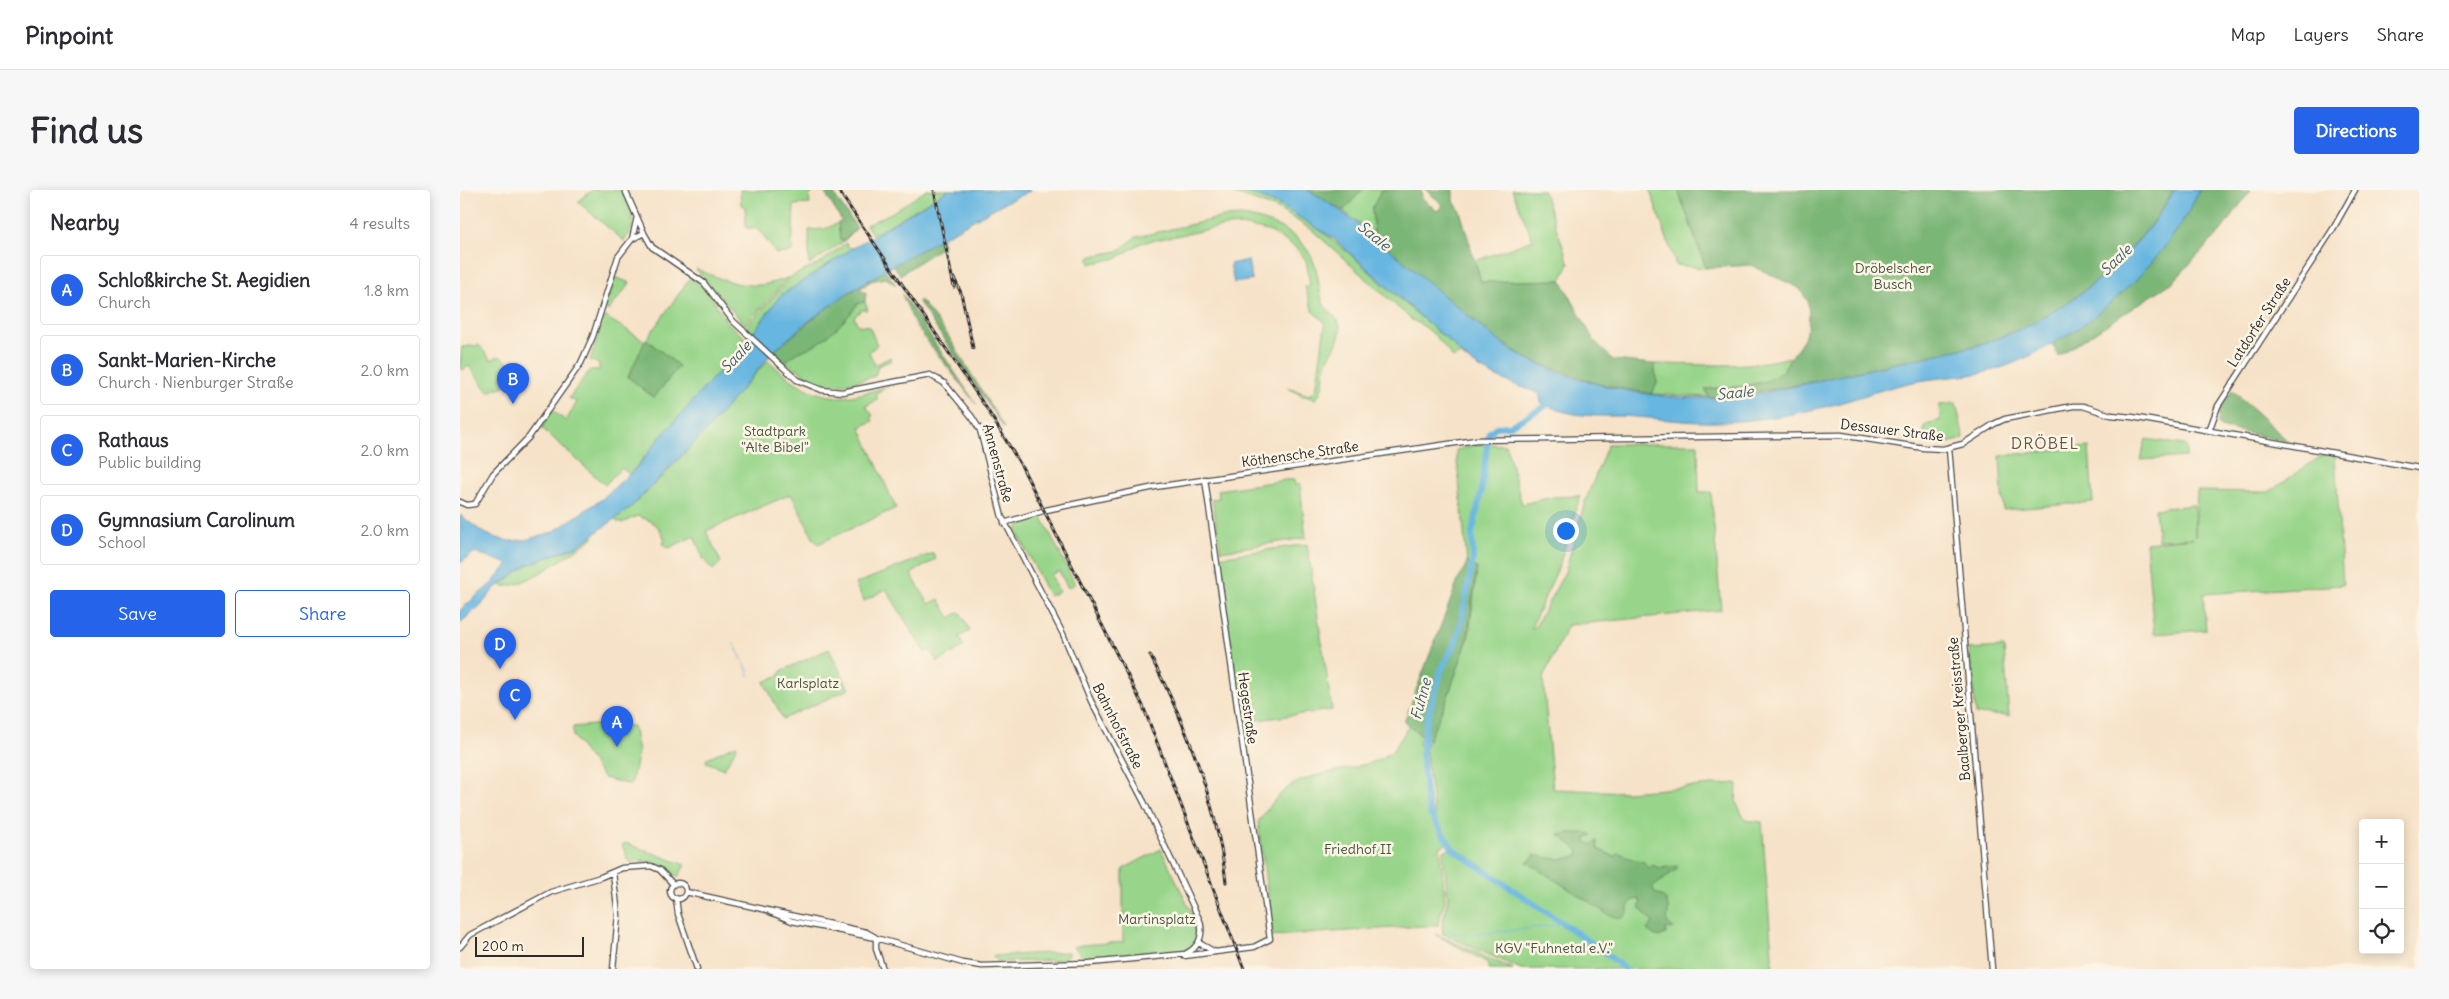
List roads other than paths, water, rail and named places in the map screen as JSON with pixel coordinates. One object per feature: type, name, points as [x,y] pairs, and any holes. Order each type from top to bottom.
[{"type":"main road","points":[[625,190],[644,233],[632,239]]},
{"type":"main road","name":"Latdorfer Straße","points":[[2209,430],[2222,400],[2333,229],[2355,190]]},
{"type":"main road","points":[[460,502],[471,505],[477,501],[493,474],[513,451],[527,439],[584,357],[615,266],[632,239],[637,217]]},
{"type":"main road","name":"Annenstraße","points":[[644,233],[658,251],[704,283],[739,327],[781,367],[808,385],[835,392],[858,391],[922,375],[934,376],[942,380],[978,427],[1004,523]]},
{"type":"main road","name":"Dessauer Straße","points":[[1604,438],[1841,435],[1924,448],[1949,448],[1964,444],[2005,419],[2073,406],[2083,406],[2111,415],[2209,430],[2419,468]]},
{"type":"main road","name":"Köthensche Straße","points":[[1004,523],[1049,509],[1205,479],[1482,439],[1604,438]]},
{"type":"main road","name":"Baalberger Kreisstraße","points":[[1949,448],[1992,969]]},
{"type":"main road","name":"Hegestraße","points":[[1205,479],[1270,939],[1256,947],[1219,952]]},
{"type":"main road","name":"Bahnhofstraße","points":[[1004,523],[1063,634],[1088,692],[1144,802],[1198,918],[1202,930],[1199,943]]},
{"type":"main road","points":[[460,947],[464,940],[551,892],[628,867],[648,865],[660,870],[673,884],[682,884],[686,892]]},
{"type":"main road","points":[[613,872],[618,915],[613,969]]},
{"type":"main road","points":[[673,884],[670,892],[676,898],[678,914],[697,969]]},
{"type":"main road","points":[[686,892],[866,932],[876,938],[964,963],[991,968],[1090,963],[1185,954],[1199,943],[1219,952]]},
{"type":"main road","points":[[676,898],[682,897],[686,892]]},
{"type":"main road","points":[[876,938],[876,947],[883,969]]},
{"type":"main road","points":[[1156,957],[1158,959],[1219,952]]},
{"type":"water","name":"Saale","points":[[948,190],[1032,190],[1000,205],[894,265],[849,292],[805,324],[773,352],[707,430],[630,508],[578,546],[527,565],[495,588],[482,604],[460,623],[460,610],[491,584],[508,564],[475,552],[460,563],[460,515],[481,531],[493,537],[509,541],[525,540],[553,532],[602,499],[637,467],[658,440],[753,333],[780,296],[853,248]]},
{"type":"water","name":"Saale","points":[[1241,190],[1307,190],[1317,195],[1374,236],[1496,339],[1532,361],[1583,380],[1638,393],[1695,398],[1722,398],[1777,390],[1973,346],[2019,330],[2071,300],[2096,282],[2139,239],[2158,216],[2174,190],[2199,190],[2176,232],[2143,272],[2124,291],[2085,323],[2028,357],[1986,372],[1907,383],[1801,412],[1760,419],[1710,422],[1588,415],[1565,412],[1553,408],[1541,402],[1539,393],[1493,375],[1468,360],[1447,339],[1333,238],[1278,204]]},
{"type":"water","points":[[1248,260],[1252,280],[1234,283],[1230,264]]},
{"type":"waterway","name":"Fuhne","points":[[1551,400],[1549,404],[1510,426],[1496,427],[1489,433],[1481,492],[1472,534],[1473,559],[1461,624],[1456,641],[1442,668],[1426,723],[1422,752],[1427,803],[1431,815],[1453,849],[1599,948],[1625,969]]},
{"type":"waterway","points":[[734,644],[749,676]]},
{"type":"waterway","points":[[1447,931],[1467,934],[1482,933],[1557,925],[1560,922]]},
{"type":"railway","points":[[838,190],[987,409],[1022,467],[1143,706],[1244,969]]},
{"type":"railway","points":[[934,190],[954,287]]},
{"type":"railway","points":[[954,278],[961,293],[973,348]]},
{"type":"railway","points":[[1150,655],[1164,682],[1199,765],[1216,823],[1226,882]]},
{"type":"place","name":"Sankt-Marien-Kirche","points":[[513,404]]},
{"type":"place","name":"Gymnasium Carolinum","points":[[500,669]]},
{"type":"place","name":"Rathaus","points":[[515,720]]},
{"type":"place","name":"Schloßkirche St. Aegidien","points":[[617,747]]},
{"type":"district","name":"DRÖBEL","points":[[2045,443]]},
{"type":"park label","name":"Dröbelscher Busch","points":[[1893,276]]},
{"type":"park label","name":"Stadtpark \"Alte Bibel\"","points":[[775,440]]},
{"type":"park label","name":"Karlsplatz","points":[[808,683]]},
{"type":"park label","name":"Friedhof II","points":[[1358,849]]},
{"type":"park label","name":"Martinsplatz","points":[[1157,919]]},
{"type":"park label","name":"KGV \"Fuhnetal e.V.\"","points":[[1554,948]]}]
